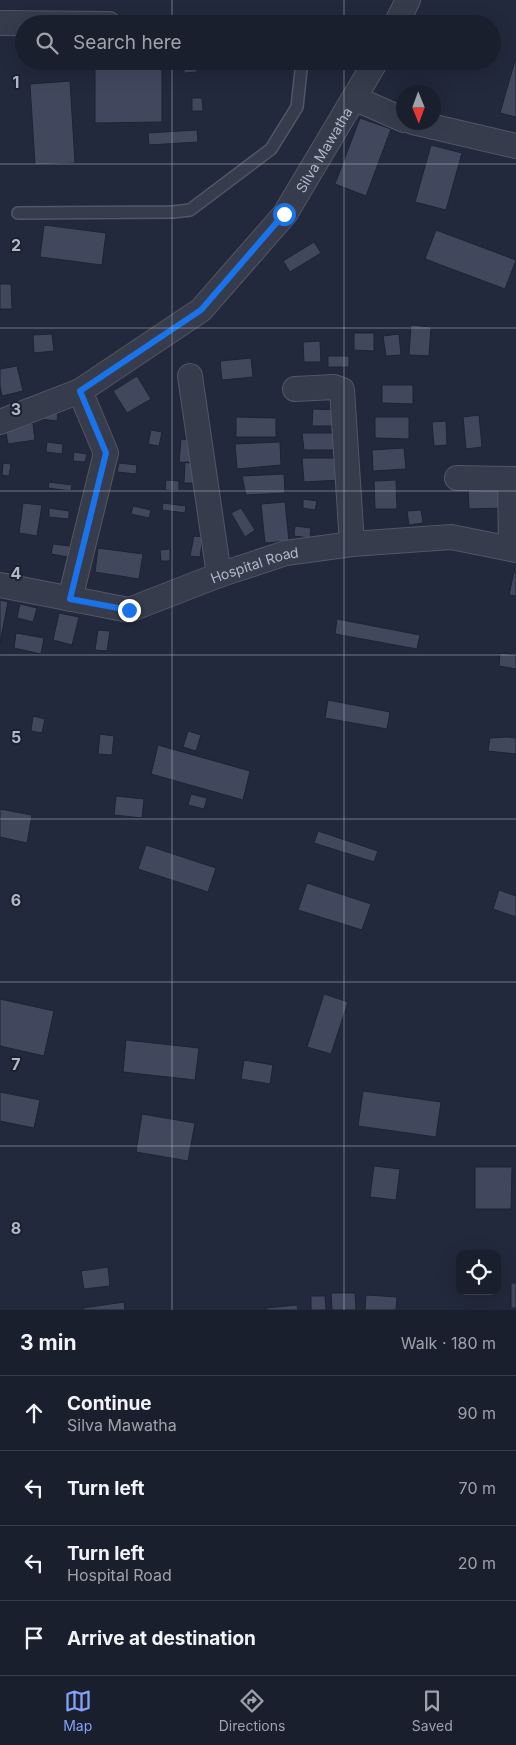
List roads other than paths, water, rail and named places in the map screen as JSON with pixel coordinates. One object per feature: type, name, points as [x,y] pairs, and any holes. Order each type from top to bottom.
[{"type":"street","points":[[400,15],[408,0]]},
{"type":"street","points":[[0,23],[15,23]]},
{"type":"street","name":"Silva Mawatha","points":[[0,422],[80,391],[201,310],[284,214],[371,70]]},
{"type":"street","points":[[354,98],[396,116]]},
{"type":"street","points":[[441,129],[516,146]]},
{"type":"street","points":[[190,376],[219,575]]},
{"type":"street","points":[[295,389],[334,387],[342,390],[352,544]]},
{"type":"street","points":[[70,599],[106,453],[80,391]]},
{"type":"street","points":[[457,478],[513,479],[514,549]]},
{"type":"street","name":"Hospital Road","points":[[0,586],[129,610],[219,575],[286,553],[352,544],[451,537],[514,549]]},
{"type":"lane","points":[[18,213],[173,212],[190,210],[271,149],[296,107],[301,70]]}]
